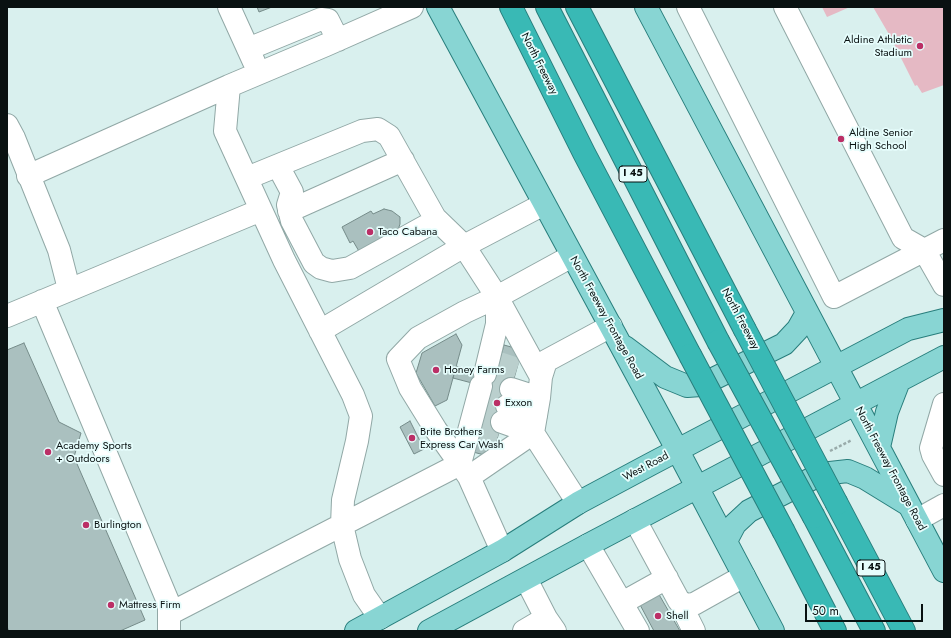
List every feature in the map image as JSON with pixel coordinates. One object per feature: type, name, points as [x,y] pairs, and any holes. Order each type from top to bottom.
[{"type":"highway","name":"North Freeway","points":[[511,7],[584,153],[835,631]]},
{"type":"highway","name":"I 45","points":[[547,7],[718,341],[874,631]]},
{"type":"highway","name":"North Freeway","points":[[577,7],[904,631]]},
{"type":"main road","name":"North Freeway Frontage Road","points":[[438,7],[678,451],[773,631]]},
{"type":"main road","name":"North Freeway Frontage Road","points":[[646,7],[913,513],[938,545],[944,571]]},
{"type":"main road","points":[[615,334],[665,377],[687,386],[701,385],[784,344],[798,329],[808,313]]},
{"type":"main road","name":"West Road","points":[[356,631],[384,625],[578,504],[836,367],[908,329],[944,320]]},
{"type":"main road","points":[[428,631],[944,357]]},
{"type":"main road","points":[[879,448],[887,412],[899,381]]},
{"type":"main road","points":[[726,541],[735,524],[749,511],[821,474],[848,471],[865,478],[913,513]]},
{"type":"lane","points":[[229,7],[259,73]]},
{"type":"lane","points":[[28,176],[229,86],[332,43],[412,7]]},
{"type":"lane","points":[[688,7],[834,297],[944,240]]},
{"type":"lane","points":[[785,7],[903,238],[924,250],[944,285]]},
{"type":"lane","points":[[248,49],[318,13],[328,20],[332,43]]},
{"type":"lane","points":[[229,86],[225,131],[284,260],[353,395],[361,416],[357,441],[343,500],[342,525],[350,559],[364,595],[384,625]]},
{"type":"lane","points":[[7,125],[14,138],[59,250],[69,289]]},
{"type":"lane","points":[[247,178],[362,131],[378,129],[389,136],[437,220],[464,246],[497,297],[537,406],[578,504]]},
{"type":"lane","points":[[290,211],[403,160]]},
{"type":"lane","points":[[278,166],[292,192],[288,205],[292,221],[314,263],[321,268],[332,271],[350,268],[437,220]]},
{"type":"lane","points":[[320,331],[464,246],[544,204]]},
{"type":"lane","points":[[7,316],[261,210]]},
{"type":"lane","points":[[502,551],[465,470],[436,430],[410,388],[398,359],[418,338],[572,256]]},
{"type":"lane","points":[[42,301],[169,604],[169,623],[342,525],[465,470],[492,402],[497,324],[497,297]]},
{"type":"lane","points":[[537,406],[546,361],[615,334]]},
{"type":"lane","points":[[492,402],[537,406]]},
{"type":"lane","points":[[492,402],[537,406]]},
{"type":"lane","points":[[492,402],[537,406]]},
{"type":"lane","points":[[465,470],[492,402]]},
{"type":"lane","points":[[944,404],[931,448],[933,455],[944,475]]},
{"type":"lane","points":[[913,513],[944,505]]},
{"type":"lane","points":[[635,520],[679,601],[686,605],[694,604],[744,576]]},
{"type":"lane","points":[[588,545],[638,631]]},
{"type":"lane","points":[[622,603],[667,578]]},
{"type":"lane","points":[[524,631],[551,624],[526,579]]},
{"type":"lane","points":[[686,605],[684,611],[694,631]]},
{"type":"shaded area","name":"Aldine Athletic Stadium","points":[[822,7],[850,7],[827,17]]},
{"type":"shaded area","name":"Aldine Athletic Stadium","points":[[873,7],[944,7],[944,85],[922,93],[917,85],[915,86],[890,36]]},
{"type":"building","points":[[257,7],[272,7],[259,12]]},
{"type":"building","name":"Taco Cabana","points":[[384,209],[392,211],[400,217],[398,230],[360,253],[353,241],[350,243],[342,227],[371,211],[373,214]]},
{"type":"building","name":"Honey Farms","points":[[456,334],[462,345],[447,400],[435,406],[416,373],[422,353]]},
{"type":"building","points":[[24,343],[59,422],[81,433],[74,457],[145,620],[120,631],[9,631],[7,627],[7,350]]},
{"type":"building","name":"Exxon","points":[[504,345],[522,350],[492,457],[473,452],[491,388],[453,378],[456,366],[495,377]]},
{"type":"building","name":"Brite Brothers Express Car Wash","points":[[410,421],[424,449],[414,454],[400,427]]},
{"type":"building","name":"Shell","points":[[657,591],[680,631],[654,631],[638,601]]},
{"type":"tunnel","points":[[499,363],[517,369]]},
{"type":"tunnel","points":[[483,380],[511,389]]},
{"type":"tunnel","points":[[488,400],[507,406]]},
{"type":"tunnel","points":[[484,416],[502,422]]},
{"type":"tunnel","points":[[479,433],[497,439]]},
{"type":"place","name":"Aldine Athletic Stadium","points":[[920,46]]},
{"type":"place","name":"Aldine Senior High School","points":[[841,139]]},
{"type":"place","name":"Taco Cabana","points":[[370,232]]},
{"type":"place","name":"Honey Farms","points":[[436,370]]},
{"type":"place","name":"Exxon","points":[[497,403]]},
{"type":"place","name":"Brite Brothers Express Car Wash","points":[[412,438]]},
{"type":"place","name":"Academy Sports + Outdoors","points":[[48,452]]},
{"type":"place","name":"Burlington","points":[[86,525]]},
{"type":"place","name":"Mattress Firm","points":[[111,605]]},
{"type":"place","name":"Shell","points":[[658,616]]}]
